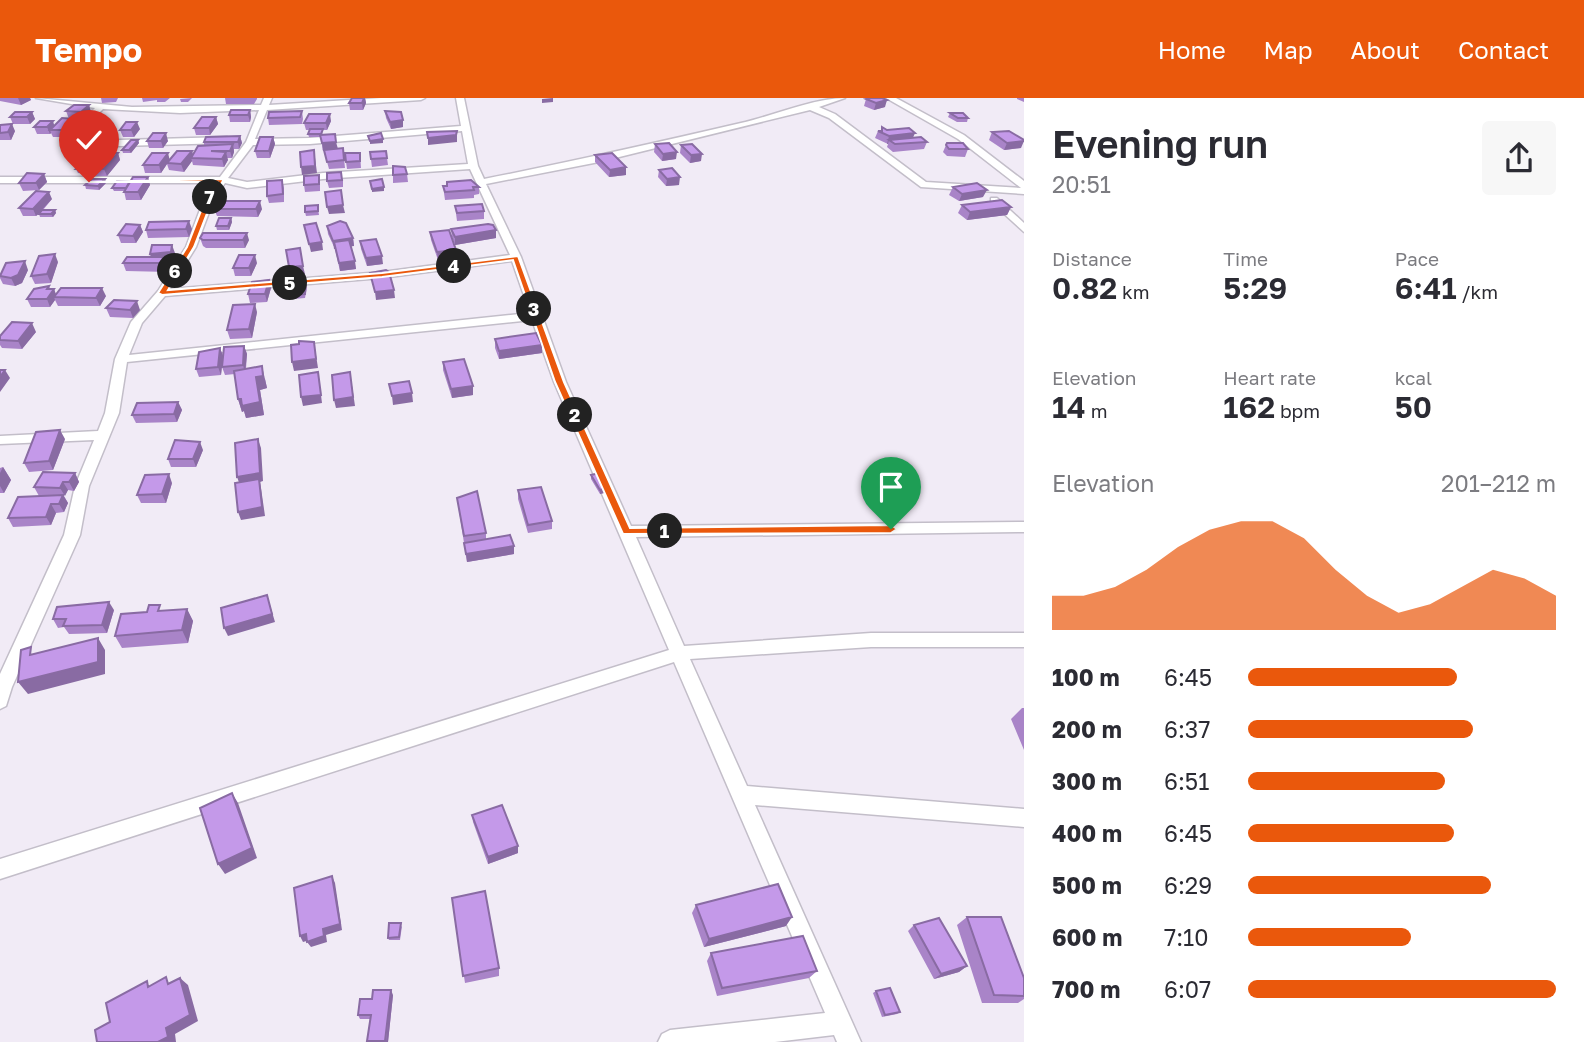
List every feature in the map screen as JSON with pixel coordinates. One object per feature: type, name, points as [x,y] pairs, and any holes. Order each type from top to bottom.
[{"type":"street","points":[[40,98],[102,106],[167,109],[266,102],[421,98]]},
{"type":"street","points":[[460,98],[472,166],[516,257],[560,382],[845,1032],[670,1042]]},
{"type":"street","points":[[481,182],[599,159],[773,118],[841,98]]},
{"type":"street","points":[[890,98],[916,109],[993,158],[1024,188]]},
{"type":"street","points":[[0,701],[19,650],[72,535],[82,486],[112,413],[121,359],[137,322],[162,293],[191,247],[209,198],[250,142],[266,102]]},
{"type":"street","points":[[102,106],[68,139],[70,141],[85,144],[171,140],[310,141],[464,128]]},
{"type":"street","points":[[811,107],[832,116],[920,183],[973,190],[1024,188]]},
{"type":"street","points":[[0,180],[222,180],[247,185],[472,166]]},
{"type":"street","points":[[973,190],[997,202],[1024,229]]},
{"type":"street","points":[[162,293],[382,275],[516,257]]},
{"type":"street","points":[[121,359],[537,316]]},
{"type":"street","points":[[0,440],[104,435]]},
{"type":"street","points":[[627,532],[1024,527]]},
{"type":"street","points":[[0,869],[681,653],[871,640],[1024,640]]},
{"type":"street","points":[[742,795],[1024,818]]},
{"type":"building","points":[[352,98],[364,98],[362,103],[349,103]]},
{"type":"building","points":[[866,99],[887,100],[876,103]]},
{"type":"building","points":[[74,105],[89,105],[81,112],[66,111]]},
{"type":"building","points":[[231,110],[250,110],[248,115],[229,115]]},
{"type":"building","points":[[302,111],[300,117],[268,118],[269,112]]},
{"type":"building","points":[[385,111],[401,112],[403,120],[390,122]]},
{"type":"building","points":[[15,112],[32,112],[27,117],[10,117]]},
{"type":"building","points":[[950,113],[963,113],[968,118],[958,118]]},
{"type":"building","points":[[309,114],[330,114],[326,123],[304,123]]},
{"type":"building","points":[[84,117],[99,117],[88,130],[73,130]]},
{"type":"building","points":[[202,117],[216,117],[209,128],[194,128]]},
{"type":"building","points":[[62,118],[75,119],[64,130],[50,130]]},
{"type":"building","points":[[40,121],[53,121],[47,127],[34,127]]},
{"type":"building","points":[[126,122],[137,122],[131,130],[120,130]]},
{"type":"building","points":[[12,124],[8,132],[0,133],[0,125]]},
{"type":"building","points":[[882,127],[887,130],[909,128],[915,133],[889,136],[878,131],[882,131]]},
{"type":"building","points":[[310,129],[323,129],[321,134],[308,134]]},
{"type":"building","points":[[457,131],[456,135],[428,138],[427,132]]},
{"type":"building","points":[[1009,131],[1024,141],[1007,143],[992,132]]},
{"type":"building","points":[[153,133],[166,133],[161,141],[147,141]]},
{"type":"building","points":[[381,133],[383,139],[370,141],[368,136]]},
{"type":"building","points":[[335,134],[336,142],[322,143],[320,135]]},
{"type":"building","points":[[240,136],[238,142],[204,142],[206,137]]},
{"type":"building","points":[[260,137],[273,137],[269,151],[255,151]]},
{"type":"building","points":[[921,137],[927,142],[895,144],[889,140]]},
{"type":"building","points":[[100,139],[96,150],[80,151],[85,140]]},
{"type":"building","points":[[131,140],[138,140],[129,150],[122,150]]},
{"type":"building","points":[[669,143],[677,152],[663,154],[655,144]]},
{"type":"building","points":[[947,143],[963,143],[968,149],[949,149]]},
{"type":"building","points":[[233,144],[230,151],[211,151],[226,152],[222,159],[191,158],[198,146]]},
{"type":"building","points":[[692,144],[702,154],[691,155],[681,145]]},
{"type":"building","points":[[343,148],[344,160],[327,162],[324,150]]},
{"type":"building","points":[[314,150],[315,166],[301,167],[300,152]]},
{"type":"building","points":[[177,151],[192,151],[181,164],[167,163]]},
{"type":"building","points":[[386,151],[387,158],[371,159],[370,152]]},
{"type":"building","points":[[105,153],[118,153],[104,169],[91,168]]},
{"type":"building","points":[[152,153],[168,153],[159,165],[143,165]]},
{"type":"building","points":[[345,153],[360,153],[360,161],[346,162]]},
{"type":"building","points":[[612,153],[626,167],[610,170],[595,155]]},
{"type":"building","points":[[84,163],[95,164],[88,170],[76,169]]},
{"type":"building","points":[[393,166],[405,167],[407,174],[393,175]]},
{"type":"building","points":[[672,168],[680,177],[667,179],[659,170]]},
{"type":"building","points":[[341,172],[342,180],[327,181],[327,173]]},
{"type":"building","points":[[27,173],[44,174],[36,183],[19,183]]},
{"type":"building","points":[[319,175],[319,184],[304,185],[304,176]]},
{"type":"building","points":[[133,177],[148,177],[138,192],[124,192]]},
{"type":"building","points":[[92,179],[105,179],[98,186],[85,185]]},
{"type":"building","points":[[382,179],[384,187],[372,189],[370,181]]},
{"type":"building","points":[[282,180],[283,194],[267,196],[267,181]]},
{"type":"building","points":[[471,180],[479,187],[473,187],[474,190],[445,192],[443,186],[447,186],[447,182]]},
{"type":"building","points":[[117,181],[130,181],[126,188],[112,188]]},
{"type":"building","points":[[977,183],[987,190],[962,194],[953,187]]},
{"type":"building","points":[[341,190],[343,205],[327,207],[325,192]]},
{"type":"building","points":[[36,191],[49,192],[33,209],[19,208]]},
{"type":"building","points":[[1002,200],[1011,207],[970,212],[962,205]]},
{"type":"building","points":[[218,201],[260,201],[256,209],[214,209]]},
{"type":"building","points":[[482,204],[484,211],[457,213],[455,206]]},
{"type":"building","points":[[318,205],[318,211],[305,212],[305,206]]},
{"type":"building","points":[[42,210],[55,210],[51,214],[39,214]]},
{"type":"building","points":[[219,218],[231,218],[228,226],[216,226]]},
{"type":"building","points":[[189,221],[186,229],[146,230],[149,222]]},
{"type":"building","points":[[340,221],[346,223],[353,238],[333,241],[327,226]]},
{"type":"building","points":[[316,223],[322,242],[309,244],[304,225]]},
{"type":"building","points":[[126,224],[140,225],[133,236],[118,235]]},
{"type":"building","points":[[493,225],[496,230],[455,237],[451,229]]},
{"type":"building","points":[[449,230],[456,250],[437,252],[430,232]]},
{"type":"building","points":[[203,233],[247,233],[243,240],[203,240],[200,238]]},
{"type":"building","points":[[376,239],[382,256],[366,258],[360,241]]},
{"type":"building","points":[[349,240],[355,261],[339,263],[334,242]]},
{"type":"building","points":[[152,245],[172,245],[171,252],[150,254]]},
{"type":"building","points":[[300,248],[303,266],[289,267],[286,250]]},
{"type":"building","points":[[55,254],[47,274],[31,276],[39,256]]},
{"type":"building","points":[[239,255],[255,255],[249,268],[233,268]]},
{"type":"building","points":[[127,257],[170,257],[167,263],[123,263]]},
{"type":"building","points":[[25,261],[18,275],[11,278],[0,276],[6,263]]},
{"type":"building","points":[[386,270],[394,290],[375,292],[370,273]]},
{"type":"building","points":[[269,280],[265,294],[248,294],[252,282]]},
{"type":"building","points":[[306,283],[305,294],[292,295],[293,284]]},
{"type":"building","points":[[49,286],[47,289],[54,289],[47,299],[27,299],[34,289]]},
{"type":"building","points":[[61,288],[102,288],[96,298],[54,297]]},
{"type":"building","points":[[114,300],[137,301],[130,310],[106,308]]},
{"type":"building","points":[[255,304],[249,329],[227,330],[233,305]]},
{"type":"building","points":[[12,322],[32,323],[18,341],[0,340],[0,336]]},
{"type":"building","points":[[536,333],[542,345],[499,351],[495,339]]},
{"type":"building","points":[[299,341],[314,342],[316,359],[292,362],[291,345],[299,344]]},
{"type":"building","points":[[244,346],[243,365],[222,367],[224,347]]},
{"type":"building","points":[[220,348],[218,367],[196,369],[199,352]]},
{"type":"building","points":[[464,359],[473,386],[451,389],[443,362]]},
{"type":"building","points":[[262,366],[263,376],[256,377],[260,402],[242,406],[241,399],[238,399],[234,371]]},
{"type":"building","points":[[318,372],[321,395],[301,397],[299,375]]},
{"type":"building","points":[[350,372],[353,397],[334,400],[332,375]]},
{"type":"building","points":[[409,381],[412,393],[392,396],[389,384]]},
{"type":"building","points":[[178,402],[174,414],[132,415],[137,403]]},
{"type":"building","points":[[60,430],[49,461],[24,463],[36,432]]},
{"type":"building","points":[[258,439],[260,473],[237,477],[235,443]]},
{"type":"building","points":[[175,440],[200,442],[193,459],[168,459]]},
{"type":"building","points":[[43,472],[75,473],[69,482],[63,482],[60,488],[34,487]]},
{"type":"building","points":[[600,473],[609,487],[600,490],[591,475]]},
{"type":"building","points":[[169,474],[162,494],[137,495],[145,475]]},
{"type":"building","points":[[259,479],[262,507],[238,512],[235,483]]},
{"type":"building","points":[[541,487],[552,521],[528,525],[518,490]]},
{"type":"building","points":[[477,491],[486,533],[464,536],[457,498]]},
{"type":"building","points":[[63,495],[59,504],[51,504],[46,517],[8,518],[18,497]]},
{"type":"building","points":[[510,535],[514,546],[466,554],[464,543]]},
{"type":"building","points":[[267,595],[272,614],[224,628],[221,608]]},
{"type":"building","points":[[109,602],[102,625],[63,626],[66,619],[53,619],[57,607]]},
{"type":"building","points":[[149,605],[160,605],[158,611],[187,609],[182,630],[115,636],[121,614],[147,612]]},
{"type":"building","points":[[98,638],[98,662],[18,682],[21,650],[31,647],[30,655]]},
{"type":"building","points":[[232,793],[252,848],[218,864],[200,808]]},
{"type":"building","points":[[502,805],[518,846],[488,857],[472,815]]},
{"type":"building","points":[[332,876],[340,924],[323,929],[324,936],[307,942],[306,934],[300,936],[294,888]]},
{"type":"building","points":[[778,884],[792,917],[709,939],[696,905]]},
{"type":"building","points":[[485,891],[499,968],[463,976],[452,898]]},
{"type":"building","points":[[967,917],[1001,917],[1024,978],[1024,996],[994,995]]},
{"type":"building","points":[[939,918],[967,966],[941,974],[914,925]]},
{"type":"building","points":[[389,923],[401,923],[399,937],[388,938]]},
{"type":"building","points":[[803,936],[817,971],[722,988],[711,953]]},
{"type":"building","points":[[166,977],[168,984],[180,978],[190,1015],[166,1028],[168,1037],[158,1042],[97,1042],[95,1030],[110,1022],[106,1003],[147,981],[148,987]]},
{"type":"building","points":[[890,988],[900,1012],[885,1015],[876,991]]},
{"type":"building","points":[[373,990],[391,990],[385,1041],[367,1041],[371,1015],[358,1015],[360,999],[372,999]]},
{"type":"route","points":[[89,182],[222,180],[209,198],[191,247],[162,293],[382,275],[516,257],[560,382],[627,532],[891,529]]}]
